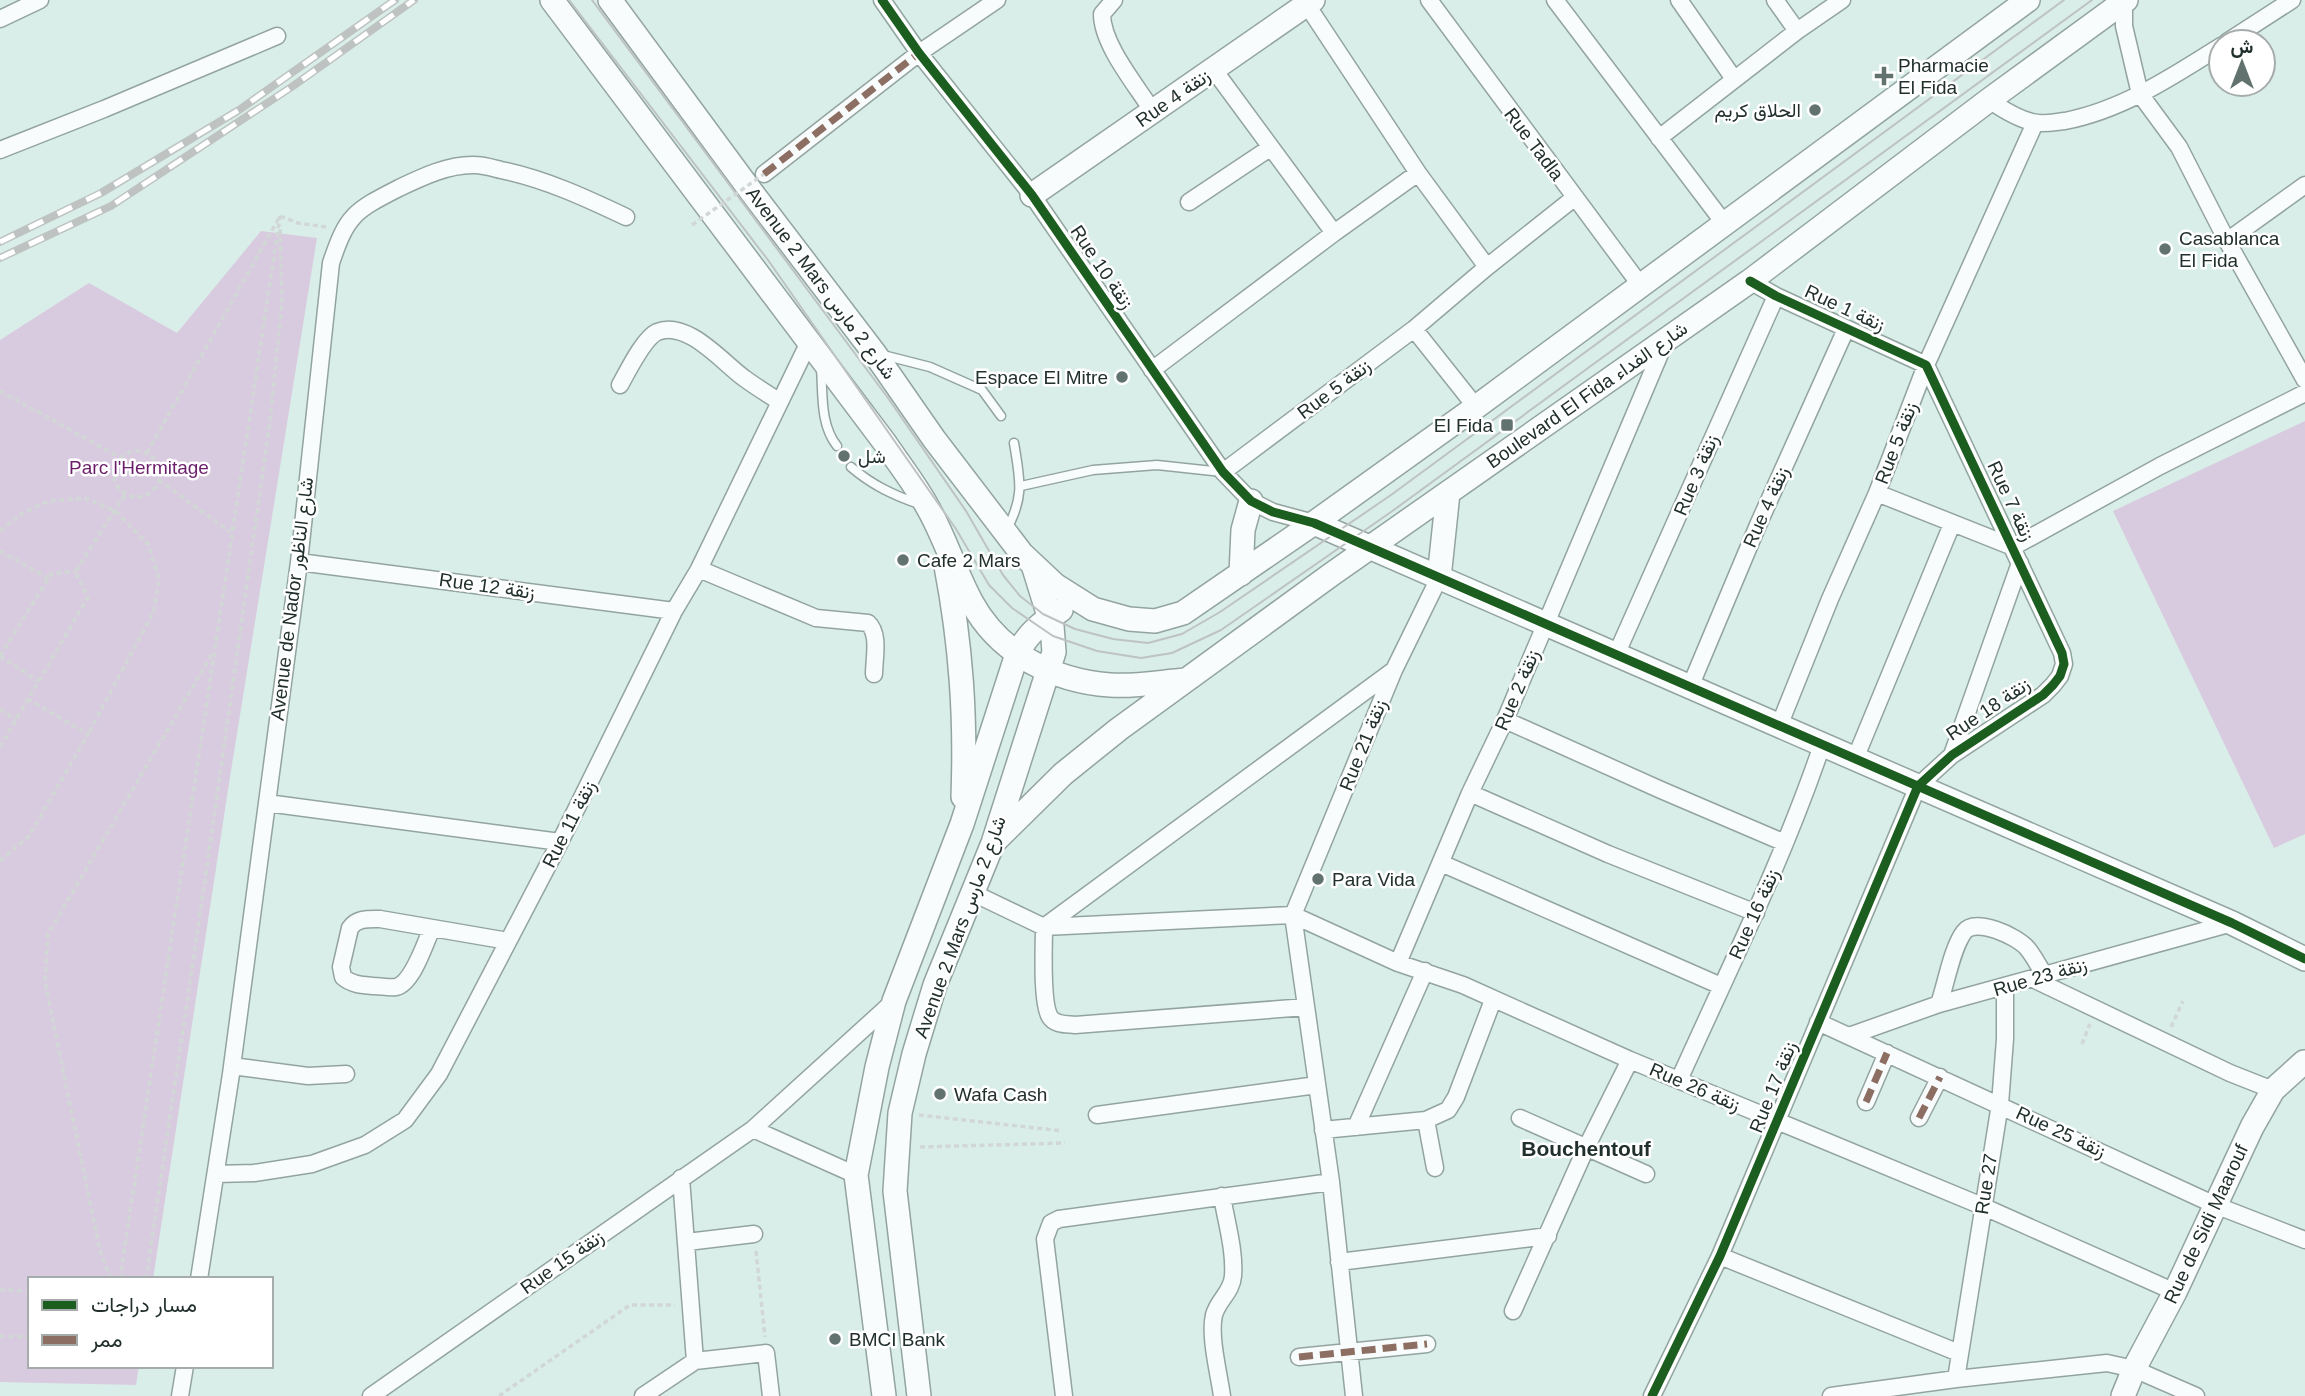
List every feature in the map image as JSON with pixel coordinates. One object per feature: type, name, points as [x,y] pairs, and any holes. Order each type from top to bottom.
[{"type":"main road","points":[[552,0],[885,443],[928,507],[973,605],[992,630],[1017,654],[1048,672],[1109,685],[1185,680]]},
{"type":"main road","name":"Avenue 2 Mars شارع 2 مارس","points":[[610,0],[875,354],[1005,534],[1033,565],[1050,617],[1054,652],[1048,672],[993,843],[935,985],[900,1113],[895,1191],[919,1396]]},
{"type":"main road","points":[[1033,565],[1055,585],[1093,609],[1129,619],[1155,621],[1183,613],[1476,407],[2028,0]]},
{"type":"main road","name":"Boulevard El Fida شارع الفداء","points":[[993,843],[1063,774],[1185,680],[1750,281],[2125,1]]},
{"type":"main road","name":"Rue 4 زنقة","points":[[1032,195],[1310,3]]},
{"type":"main road","points":[[1439,578],[1448,493]]},
{"type":"main road","points":[[1241,574],[1243,530],[1251,501]]},
{"type":"main road","points":[[1314,523],[2232,923],[2305,959]]},
{"type":"main road","points":[[939,532],[956,617],[961,669],[965,732],[962,824]]},
{"type":"main road","name":"Avenue 2 Mars شارع 2 مارس","points":[[884,1396],[856,1175],[877,1067],[894,1001],[962,824],[1017,654],[1025,639],[1037,626],[1067,606],[1080,601]]},
{"type":"main road","points":[[2305,1052],[2305,1063]]},
{"type":"main road","name":"Rue de Sidi Maarouf","points":[[2123,1396],[2252,1127],[2273,1090],[2305,1063]]},
{"type":"street","points":[[0,19],[40,0]]},
{"type":"street","name":"Rue 10 زنقة","points":[[882,0],[919,53],[1032,195],[1223,472],[1251,501],[1273,512],[1314,523]]},
{"type":"street","points":[[764,174],[919,53],[997,0]]},
{"type":"street","points":[[1114,0],[1102,14],[1102,24],[1109,42],[1153,112]]},
{"type":"street","name":"Rue Tadla","points":[[1429,0],[1641,286]]},
{"type":"street","points":[[1555,0],[1724,223]]},
{"type":"street","points":[[1679,0],[1734,79]]},
{"type":"street","points":[[1775,0],[1797,31]]},
{"type":"street","points":[[1659,138],[1797,31],[1842,0]]},
{"type":"street","points":[[2249,28],[2292,0]]},
{"type":"street","points":[[2125,1],[2124,26],[2140,94],[2179,147],[2227,241],[2305,380]]},
{"type":"street","points":[[1310,3],[1418,173],[1487,267]]},
{"type":"street","points":[[0,150],[277,36]]},
{"type":"street","points":[[1989,100],[2005,111],[2035,123],[2056,122],[2095,114],[2140,94],[2207,54]]},
{"type":"street","points":[[1214,70],[1334,233]]},
{"type":"street","name":"Rue 5 زنقة","points":[[1779,726],[1830,599],[1877,493],[1926,365],[2035,123]]},
{"type":"street","points":[[1189,202],[1270,148]]},
{"type":"street","name":"Avenue de Nador شارع الناظور","points":[[199,1277],[232,1066],[299,562],[331,263],[342,229],[363,206],[411,182],[443,169],[475,165],[522,174],[626,216]]},
{"type":"street","points":[[1152,370],[1418,173]]},
{"type":"street","points":[[2227,241],[2305,185]]},
{"type":"street","name":"Rue 5 زنقة","points":[[1223,472],[1415,329],[1574,198]]},
{"type":"street","name":"Rue 1 زنقة","points":[[1750,281],[1776,296],[1926,365]]},
{"type":"street","name":"Rue 3 زنقة","points":[[1616,655],[1776,296]]},
{"type":"street","points":[[1415,329],[1476,407]]},
{"type":"street","name":"Rue 4 زنقة","points":[[1690,687],[1758,525],[1846,329]]},
{"type":"street","points":[[620,385],[645,344],[657,332],[674,331],[688,334],[706,346],[743,378],[780,402]]},
{"type":"street","name":"Rue 2 زنقة","points":[[1398,964],[1667,338]]},
{"type":"street","name":"Rue 11 زنقة","points":[[216,1174],[254,1173],[312,1164],[365,1145],[405,1120],[439,1074],[560,842],[674,611],[699,569],[780,402],[815,348]]},
{"type":"street","name":"Rue 7 زنقة","points":[[1926,365],[2063,653]]},
{"type":"street","points":[[1877,493],[2013,547],[2160,466],[2305,393]]},
{"type":"street","points":[[1854,759],[1952,524]]},
{"type":"street","name":"Rue 12 زنقة","points":[[299,562],[674,611]]},
{"type":"street","points":[[1952,755],[2020,563]]},
{"type":"street","points":[[699,569],[789,609],[816,618],[868,623],[875,639],[874,674]]},
{"type":"street","name":"Rue 21 زنقة","points":[[1293,915],[1394,670],[1439,578]]},
{"type":"street","name":"Rue 18 زنقة","points":[[1918,786],[1952,755],[2043,695],[2060,676],[2064,664],[2063,653]]},
{"type":"street","points":[[1044,927],[1394,670]]},
{"type":"street","points":[[1505,720],[1786,843]]},
{"type":"street","name":"Rue 16 زنقة","points":[[1679,1080],[1786,843],[1822,745]]},
{"type":"street","name":"Rue 17 زنقة","points":[[1652,1396],[1720,1256],[1918,786]]},
{"type":"street","points":[[1470,793],[1608,854],[1756,913]]},
{"type":"street","points":[[267,803],[560,842]]},
{"type":"street","points":[[1441,863],[1721,986]]},
{"type":"street","points":[[971,892],[1044,927],[1293,915],[1331,1182],[1354,1396]]},
{"type":"street","name":"Rue 26 زنقة","points":[[1293,915],[1398,964],[1463,985],[1679,1080],[1982,1206],[2175,1292]]},
{"type":"street","points":[[432,928],[410,977],[403,984],[394,987],[359,985],[348,982],[343,977],[341,967],[350,928],[353,923],[365,919],[380,919],[508,941]]},
{"type":"street","name":"Rue 23 زنقة","points":[[1849,1036],[1939,1004],[2005,988],[2232,923]]},
{"type":"street","points":[[1939,1004],[1959,940],[1968,927],[1984,926],[2022,943],[2039,978],[2230,1073],[2273,1090]]},
{"type":"street","points":[[1044,927],[1045,1002],[1050,1018],[1058,1024],[1075,1025],[1306,1007]]},
{"type":"street","points":[[1356,1127],[1425,971]]},
{"type":"street","name":"Rue 27","points":[[1956,1379],[2000,1104],[2005,1039],[2005,988]]},
{"type":"street","points":[[1323,1130],[1426,1120],[1448,1110],[1456,1097],[1493,1000]]},
{"type":"street","name":"Rue 15 زنقة","points":[[371,1396],[753,1129],[894,1001]]},
{"type":"street","name":"Rue 25 زنقة","points":[[1818,1022],[2215,1205],[2305,1240]]},
{"type":"street","points":[[1867,1102],[1887,1053]]},
{"type":"street","points":[[1513,1311],[1586,1148],[1630,1059]]},
{"type":"street","points":[[232,1066],[308,1076],[346,1074]]},
{"type":"street","points":[[1919,1118],[1940,1077]]},
{"type":"street","points":[[1097,1115],[1317,1085]]},
{"type":"street","points":[[1520,1118],[1646,1174]]},
{"type":"street","points":[[1426,1120],[1434,1168]]},
{"type":"street","points":[[753,1129],[856,1175]]},
{"type":"street","points":[[681,1178],[695,1362]]},
{"type":"street","points":[[1064,1396],[1045,1239],[1051,1223],[1059,1219],[1331,1182]]},
{"type":"street","points":[[1222,1196],[1233,1262],[1230,1289],[1218,1305],[1213,1326],[1222,1396]]},
{"type":"street","points":[[687,1242],[754,1234]]},
{"type":"street","points":[[1339,1262],[1548,1236]]},
{"type":"street","points":[[1720,1256],[1959,1353]]},
{"type":"street","points":[[1299,1357],[1427,1344]]},
{"type":"street","points":[[643,1396],[695,1362],[766,1353],[771,1396]]},
{"type":"street","points":[[1831,1396],[1917,1391],[1956,1379],[2107,1363],[2134,1369],[2196,1396]]},
{"type":"street","points":[[180,1396],[185,1368]]},
{"type":"lane","points":[[815,348],[824,416],[829,437],[837,446]]},
{"type":"lane","points":[[875,354],[930,367],[982,390],[1001,415]]},
{"type":"lane","points":[[1005,534],[1016,513],[1021,486],[1014,443]]},
{"type":"lane","points":[[1021,486],[1093,470],[1157,465],[1223,472]]},
{"type":"lane","points":[[851,467],[867,480],[894,495],[928,507]]},
{"type":"path","points":[[692,225],[764,174]]},
{"type":"path","points":[[280,216],[298,223],[342,229]]},
{"type":"path","points":[[148,453],[280,216]]},
{"type":"path","points":[[120,1277],[230,532],[280,216]]},
{"type":"path","points":[[146,1277],[270,420],[282,303],[280,216]]},
{"type":"path","points":[[0,391],[121,458]]},
{"type":"path","points":[[134,451],[148,453],[158,464],[159,480],[151,492],[144,496],[126,494],[117,485],[116,464],[134,451]]},
{"type":"path","points":[[159,480],[230,532]]},
{"type":"path","points":[[38,681],[0,656],[51,574],[75,571],[126,494]]},
{"type":"path","points":[[0,531],[21,514],[49,501],[85,498],[115,510],[148,544],[159,579],[155,611],[88,734],[29,836],[0,860]]},
{"type":"path","points":[[0,551],[48,578]]},
{"type":"path","points":[[0,747],[88,597],[75,571]]},
{"type":"path","points":[[110,1277],[100,1251],[45,982],[48,934],[213,652]]},
{"type":"path","points":[[28,699],[88,734]]},
{"type":"path","points":[[0,709],[16,720]]},
{"type":"path","points":[[2164,1041],[2183,1001]]},
{"type":"path","points":[[900,1113],[1063,1131]]},
{"type":"path","points":[[897,1148],[1065,1143]]},
{"type":"path","points":[[754,1234],[766,1353]]},
{"type":"path","points":[[0,1290],[28,1291]]},
{"type":"path","points":[[499,1396],[630,1305],[691,1305]]},
{"type":"path","points":[[0,1336],[28,1337]]},
{"type":"green space","name":"Parc l'Hermitage","points":[[261,231],[317,238],[153,1277],[28,1277],[28,1368],[139,1368],[136,1385],[0,1382],[0,340],[89,283],[177,333]]},
{"type":"green space","points":[[2305,421],[2305,834],[2274,848],[2113,511]]},
{"type":"tram line","points":[[569,0],[768,260],[956,529],[989,585],[1012,608],[1053,636],[1097,651],[1141,658],[1172,653],[1221,630],[1391,512],[2092,0]]},
{"type":"tram line","points":[[592,0],[888,398],[966,511],[1003,575],[1020,596],[1043,614],[1075,629],[1113,639],[1148,643],[1182,634],[1220,612],[1391,495],[2064,0]]},
{"type":"railway","points":[[0,242],[101,193],[239,110],[395,0]]},
{"type":"railway","points":[[0,258],[111,206],[293,86],[414,0]]},
{"type":"marked path","points":[[764,174],[919,53]]},
{"type":"marked path","points":[[1866,1102],[1887,1053]]},
{"type":"marked path","points":[[1919,1118],[1940,1077]]},
{"type":"marked path","points":[[1299,1357],[1427,1344]]},
{"type":"cycle path","points":[[882,0],[919,53],[1032,195],[1223,472],[1251,501],[1273,512],[1314,523],[2232,923],[2305,959]]},
{"type":"cycle path","points":[[1652,1396],[1720,1256],[1918,786],[1952,755],[2043,695],[2060,676],[2064,664],[2062,653],[1926,365],[1776,296],[1750,281]]},
{"type":"place","name":"Pharmacie El Fida","points":[[1884,76]]},
{"type":"place","name":"الحلاق كريم","points":[[1815,110]]},
{"type":"place","name":"Casablanca El Fida","points":[[2165,249]]},
{"type":"place","name":"Espace El Mitre","points":[[1122,377]]},
{"type":"place","name":"El Fida","points":[[1507,425]]},
{"type":"place","name":"شل","points":[[844,456]]},
{"type":"place","name":"Cafe 2 Mars","points":[[903,560]]},
{"type":"place","name":"Para Vida","points":[[1318,879]]},
{"type":"place","name":"Wafa Cash","points":[[940,1094]]},
{"type":"place","name":"BMCI Bank","points":[[835,1339]]},
{"type":"district","name":"Bouchentouf","points":[[1586,1148]]}]
